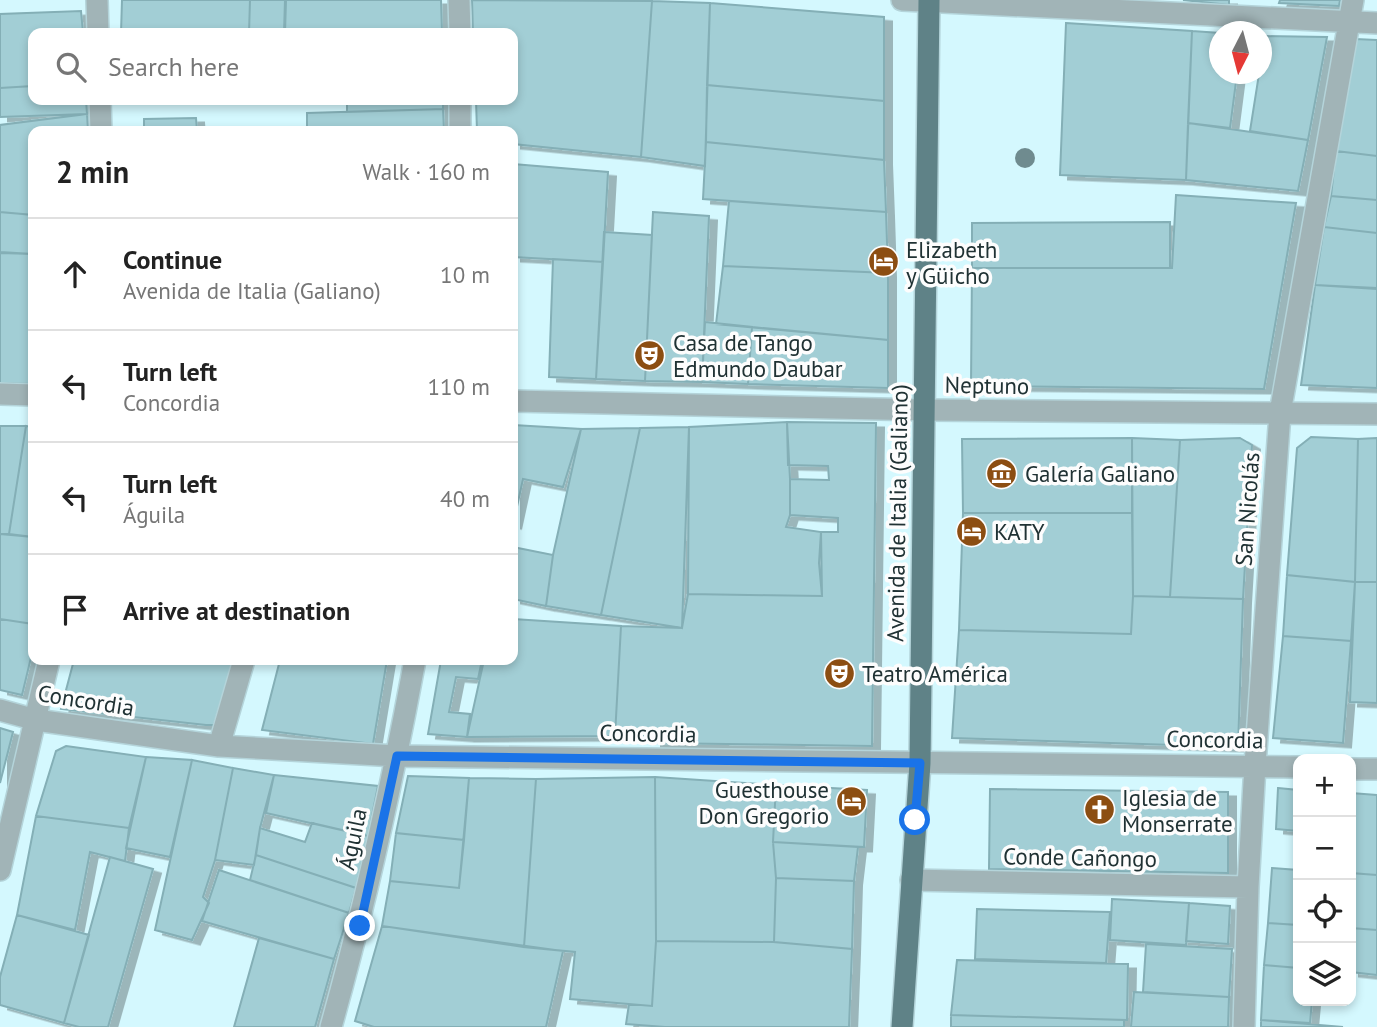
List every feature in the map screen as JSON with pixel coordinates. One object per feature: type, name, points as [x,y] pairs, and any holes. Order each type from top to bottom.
[{"type":"main road","name":"Avenida de Italia (Galiano)","points":[[902,1027],[920,763],[929,1]]},
{"type":"street","points":[[97,0],[98,28]]},
{"type":"street","points":[[459,0],[460,28]]},
{"type":"street","points":[[902,0],[1377,23]]},
{"type":"street","name":"San Nicolás","points":[[1244,1027],[1255,765],[1280,414],[1353,0]]},
{"type":"street","points":[[100,105],[100,126]]},
{"type":"street","points":[[460,105],[460,126]]},
{"type":"street","points":[[0,394],[28,395]]},
{"type":"street","name":"Neptuno","points":[[518,401],[925,410],[1377,414]]},
{"type":"street","points":[[0,870],[48,665]]},
{"type":"street","points":[[219,746],[243,665]]},
{"type":"street","name":"Águila","points":[[331,1027],[360,926],[414,665]]},
{"type":"street","name":"Concordia","points":[[0,710],[36,720],[219,746],[397,756],[1293,767]]},
{"type":"street","points":[[1356,769],[1377,769]]},
{"type":"street","name":"Conde Cañongo","points":[[911,880],[1248,887]]},
{"type":"building","points":[[122,0],[250,0],[249,28],[121,28]]},
{"type":"building","points":[[250,0],[285,0],[284,28],[249,28]]},
{"type":"building","points":[[286,0],[441,0],[442,28],[285,28]]},
{"type":"building","points":[[472,0],[652,1],[641,157],[518,145],[518,126],[477,126],[476,105],[518,105],[518,28],[473,28]]},
{"type":"building","points":[[1183,0],[1229,0],[1229,5]]},
{"type":"building","points":[[1280,0],[1340,0],[1339,6],[1279,3]]},
{"type":"building","points":[[652,1],[710,3],[705,166],[641,157]]},
{"type":"building","points":[[710,3],[884,17],[884,101],[707,85]]},
{"type":"building","points":[[81,11],[83,28],[28,28],[28,86],[0,88],[0,14]]},
{"type":"building","points":[[1066,23],[1192,31],[1186,180],[1060,175]]},
{"type":"building","points":[[1192,31],[1209,32],[1209,84],[1236,84],[1230,128],[1188,123]]},
{"type":"building","points":[[1272,36],[1327,37],[1308,140],[1250,131],[1257,84],[1272,84]]},
{"type":"building","points":[[1355,39],[1377,40],[1377,156],[1336,151]]},
{"type":"building","points":[[707,85],[884,101],[884,160],[706,142]]},
{"type":"building","points":[[28,86],[28,105],[86,105],[87,114],[0,117],[0,88]]},
{"type":"building","points":[[347,105],[443,105],[443,109],[347,112]]},
{"type":"building","points":[[443,109],[444,126],[307,126],[307,113]]},
{"type":"building","points":[[87,114],[88,126],[28,126],[28,215],[0,212],[0,125]]},
{"type":"building","points":[[196,118],[197,126],[144,126],[144,119]]},
{"type":"building","points":[[1188,123],[1308,140],[1298,191],[1186,180]]},
{"type":"building","points":[[706,142],[884,160],[886,212],[703,199]]},
{"type":"building","points":[[1336,151],[1377,156],[1377,200],[1331,196]]},
{"type":"building","points":[[518,164],[608,172],[603,262],[518,257]]},
{"type":"building","points":[[1176,195],[1296,203],[1264,389],[971,386],[972,268],[1172,268]]},
{"type":"building","points":[[1331,196],[1377,200],[1377,233],[1324,227]]},
{"type":"building","points":[[729,201],[886,212],[888,273],[723,266]]},
{"type":"building","points":[[0,212],[28,215],[28,254],[0,252]]},
{"type":"building","points":[[653,212],[709,216],[702,382],[645,381]]},
{"type":"building","points":[[1170,222],[1170,268],[972,268],[972,223]]},
{"type":"building","points":[[1324,227],[1377,233],[1377,288],[1315,285]]},
{"type":"building","points":[[604,232],[652,235],[645,381],[596,379]]},
{"type":"building","points":[[0,253],[28,254],[28,384],[0,383]]},
{"type":"building","points":[[553,259],[603,262],[596,379],[549,377]]},
{"type":"building","points":[[723,266],[888,273],[888,340],[716,324]]},
{"type":"building","points":[[1315,285],[1377,289],[1377,388],[1301,385]]},
{"type":"building","points":[[705,322],[752,327],[748,384],[702,382]]},
{"type":"building","points":[[752,327],[888,340],[888,388],[748,384]]},
{"type":"building","points":[[787,422],[876,423],[872,746],[653,743],[653,735],[615,736],[621,626],[682,628],[688,594],[822,596],[821,532],[838,532],[838,518],[790,515],[790,479],[829,480],[828,466],[788,465]]},
{"type":"building","points":[[787,422],[790,515],[786,527],[821,532],[819,563],[822,596],[688,594],[689,427]]},
{"type":"building","points":[[518,425],[581,429],[563,487],[523,479],[518,502]]},
{"type":"building","points":[[0,426],[26,426],[9,534],[0,534]]},
{"type":"building","points":[[26,426],[28,426],[28,536],[9,534]]},
{"type":"building","points":[[689,427],[682,628],[601,615],[640,428]]},
{"type":"building","points":[[640,428],[601,615],[546,606],[553,555],[581,429]]},
{"type":"building","points":[[1311,437],[1358,439],[1355,582],[1287,575],[1297,448]]},
{"type":"building","points":[[1132,438],[1132,513],[963,513],[962,439]]},
{"type":"building","points":[[1132,438],[1180,440],[1170,597],[1133,596]]},
{"type":"building","points":[[1240,438],[1252,445],[1243,599],[1170,597],[1180,440]]},
{"type":"building","points":[[1377,438],[1377,582],[1355,582],[1358,439]]},
{"type":"building","points":[[963,513],[1132,513],[1131,634],[959,630]]},
{"type":"building","points":[[0,534],[28,537],[28,623],[0,619]]},
{"type":"building","points":[[518,548],[553,555],[546,606],[518,600]]},
{"type":"building","points":[[1287,575],[1355,582],[1351,641],[1283,636]]},
{"type":"building","points":[[1355,582],[1377,582],[1377,703],[1350,702]]},
{"type":"building","points":[[1133,596],[1243,599],[1238,747],[952,738],[959,630],[1131,634]]},
{"type":"building","points":[[0,619],[28,623],[29,665],[22,695],[0,690]]},
{"type":"building","points":[[518,619],[621,626],[615,736],[467,737],[483,665],[518,665]]},
{"type":"building","points":[[1283,636],[1351,641],[1343,743],[1273,738]]},
{"type":"building","points":[[73,665],[232,665],[214,725],[61,709]]},
{"type":"building","points":[[279,665],[386,665],[373,744],[262,730]]},
{"type":"building","points":[[440,665],[481,665],[478,679],[456,677],[449,712],[470,714],[467,737],[428,734]]},
{"type":"building","points":[[0,728],[13,732],[0,783]]},
{"type":"building","points":[[66,746],[146,757],[129,828],[36,816],[56,751]]},
{"type":"building","points":[[146,757],[192,760],[170,857],[126,848]]},
{"type":"building","points":[[192,760],[233,768],[215,860],[203,897],[209,903],[192,940],[155,930]]},
{"type":"building","points":[[233,768],[274,775],[260,828],[254,865],[215,860]]},
{"type":"building","points":[[274,775],[378,786],[368,836],[266,813]]},
{"type":"building","points":[[408,776],[469,778],[464,840],[396,833]]},
{"type":"building","points":[[655,777],[656,941],[652,1006],[570,999],[575,952],[524,947],[536,779]]},
{"type":"building","points":[[655,777],[776,785],[773,842],[776,878],[774,942],[656,941]]},
{"type":"building","points":[[469,778],[536,779],[524,947],[382,926],[390,881],[459,888]]},
{"type":"building","points":[[776,785],[867,790],[864,847],[773,842]]},
{"type":"building","points":[[1278,788],[1293,790],[1293,831],[1276,829]]},
{"type":"building","points":[[990,789],[1228,792],[1228,873],[989,869]]},
{"type":"building","points":[[1356,793],[1377,795],[1377,875],[1356,873]]},
{"type":"building","points":[[36,816],[129,828],[125,861],[90,852],[75,930],[17,915]]},
{"type":"building","points":[[312,823],[368,836],[356,888],[256,855],[260,828],[305,842]]},
{"type":"building","points":[[396,833],[464,840],[459,888],[390,881]]},
{"type":"building","points":[[773,842],[858,847],[854,881],[776,878]]},
{"type":"building","points":[[256,855],[356,888],[349,913],[250,880]]},
{"type":"building","points":[[110,857],[153,869],[108,1027],[79,1027],[64,1023]]},
{"type":"building","points":[[1272,868],[1293,870],[1293,925],[1268,923]]},
{"type":"building","points":[[219,870],[349,913],[334,959],[202,921]]},
{"type":"building","points":[[1356,873],[1377,875],[1377,930],[1356,928]]},
{"type":"building","points":[[776,878],[854,881],[852,949],[774,942]]},
{"type":"building","points":[[1112,899],[1189,903],[1186,945],[1110,940]]},
{"type":"building","points":[[1189,903],[1230,906],[1228,944],[1186,941]]},
{"type":"building","points":[[977,909],[1110,912],[1106,963],[975,959]]},
{"type":"building","points":[[17,915],[89,935],[64,1023],[0,1005],[0,977]]},
{"type":"building","points":[[1268,923],[1293,925],[1293,968],[1264,965]]},
{"type":"building","points":[[382,926],[563,951],[546,1027],[374,1027],[355,1021]]},
{"type":"building","points":[[1356,928],[1377,930],[1377,975],[1356,973]]},
{"type":"building","points":[[259,938],[334,959],[315,1027],[234,1027]]},
{"type":"building","points":[[656,941],[774,942],[852,949],[849,1027],[665,1027],[626,1024],[629,1004],[652,1006]]},
{"type":"building","points":[[1146,944],[1232,949],[1229,997],[1143,992]]},
{"type":"building","points":[[957,960],[1128,964],[1127,1020],[951,1015]]},
{"type":"building","points":[[1264,965],[1293,968],[1293,1006],[1312,1006],[1310,1023],[1261,1020]]},
{"type":"building","points":[[1134,992],[1229,997],[1228,1027],[1131,1027]]},
{"type":"building","points":[[951,1015],[1124,1020],[1124,1027],[951,1027]]},
{"type":"building","points":[[1261,1020],[1343,1027],[1261,1027]]},
{"type":"place","name":"Elizabeth y Güicho","points":[[883,262]]},
{"type":"place","name":"Casa de Tango Edmundo Daubar","points":[[650,355]]},
{"type":"place","name":"Galería Galiano","points":[[1002,473]]},
{"type":"place","name":"KATY","points":[[971,531]]},
{"type":"place","name":"Teatro América","points":[[839,673]]},
{"type":"place","name":"Guesthouse Don Gregorio","points":[[852,802]]},
{"type":"place","name":"Iglesia de Monserrate","points":[[1099,810]]},
{"type":"route","points":[[360,926],[397,756],[920,763],[915,820]]}]
